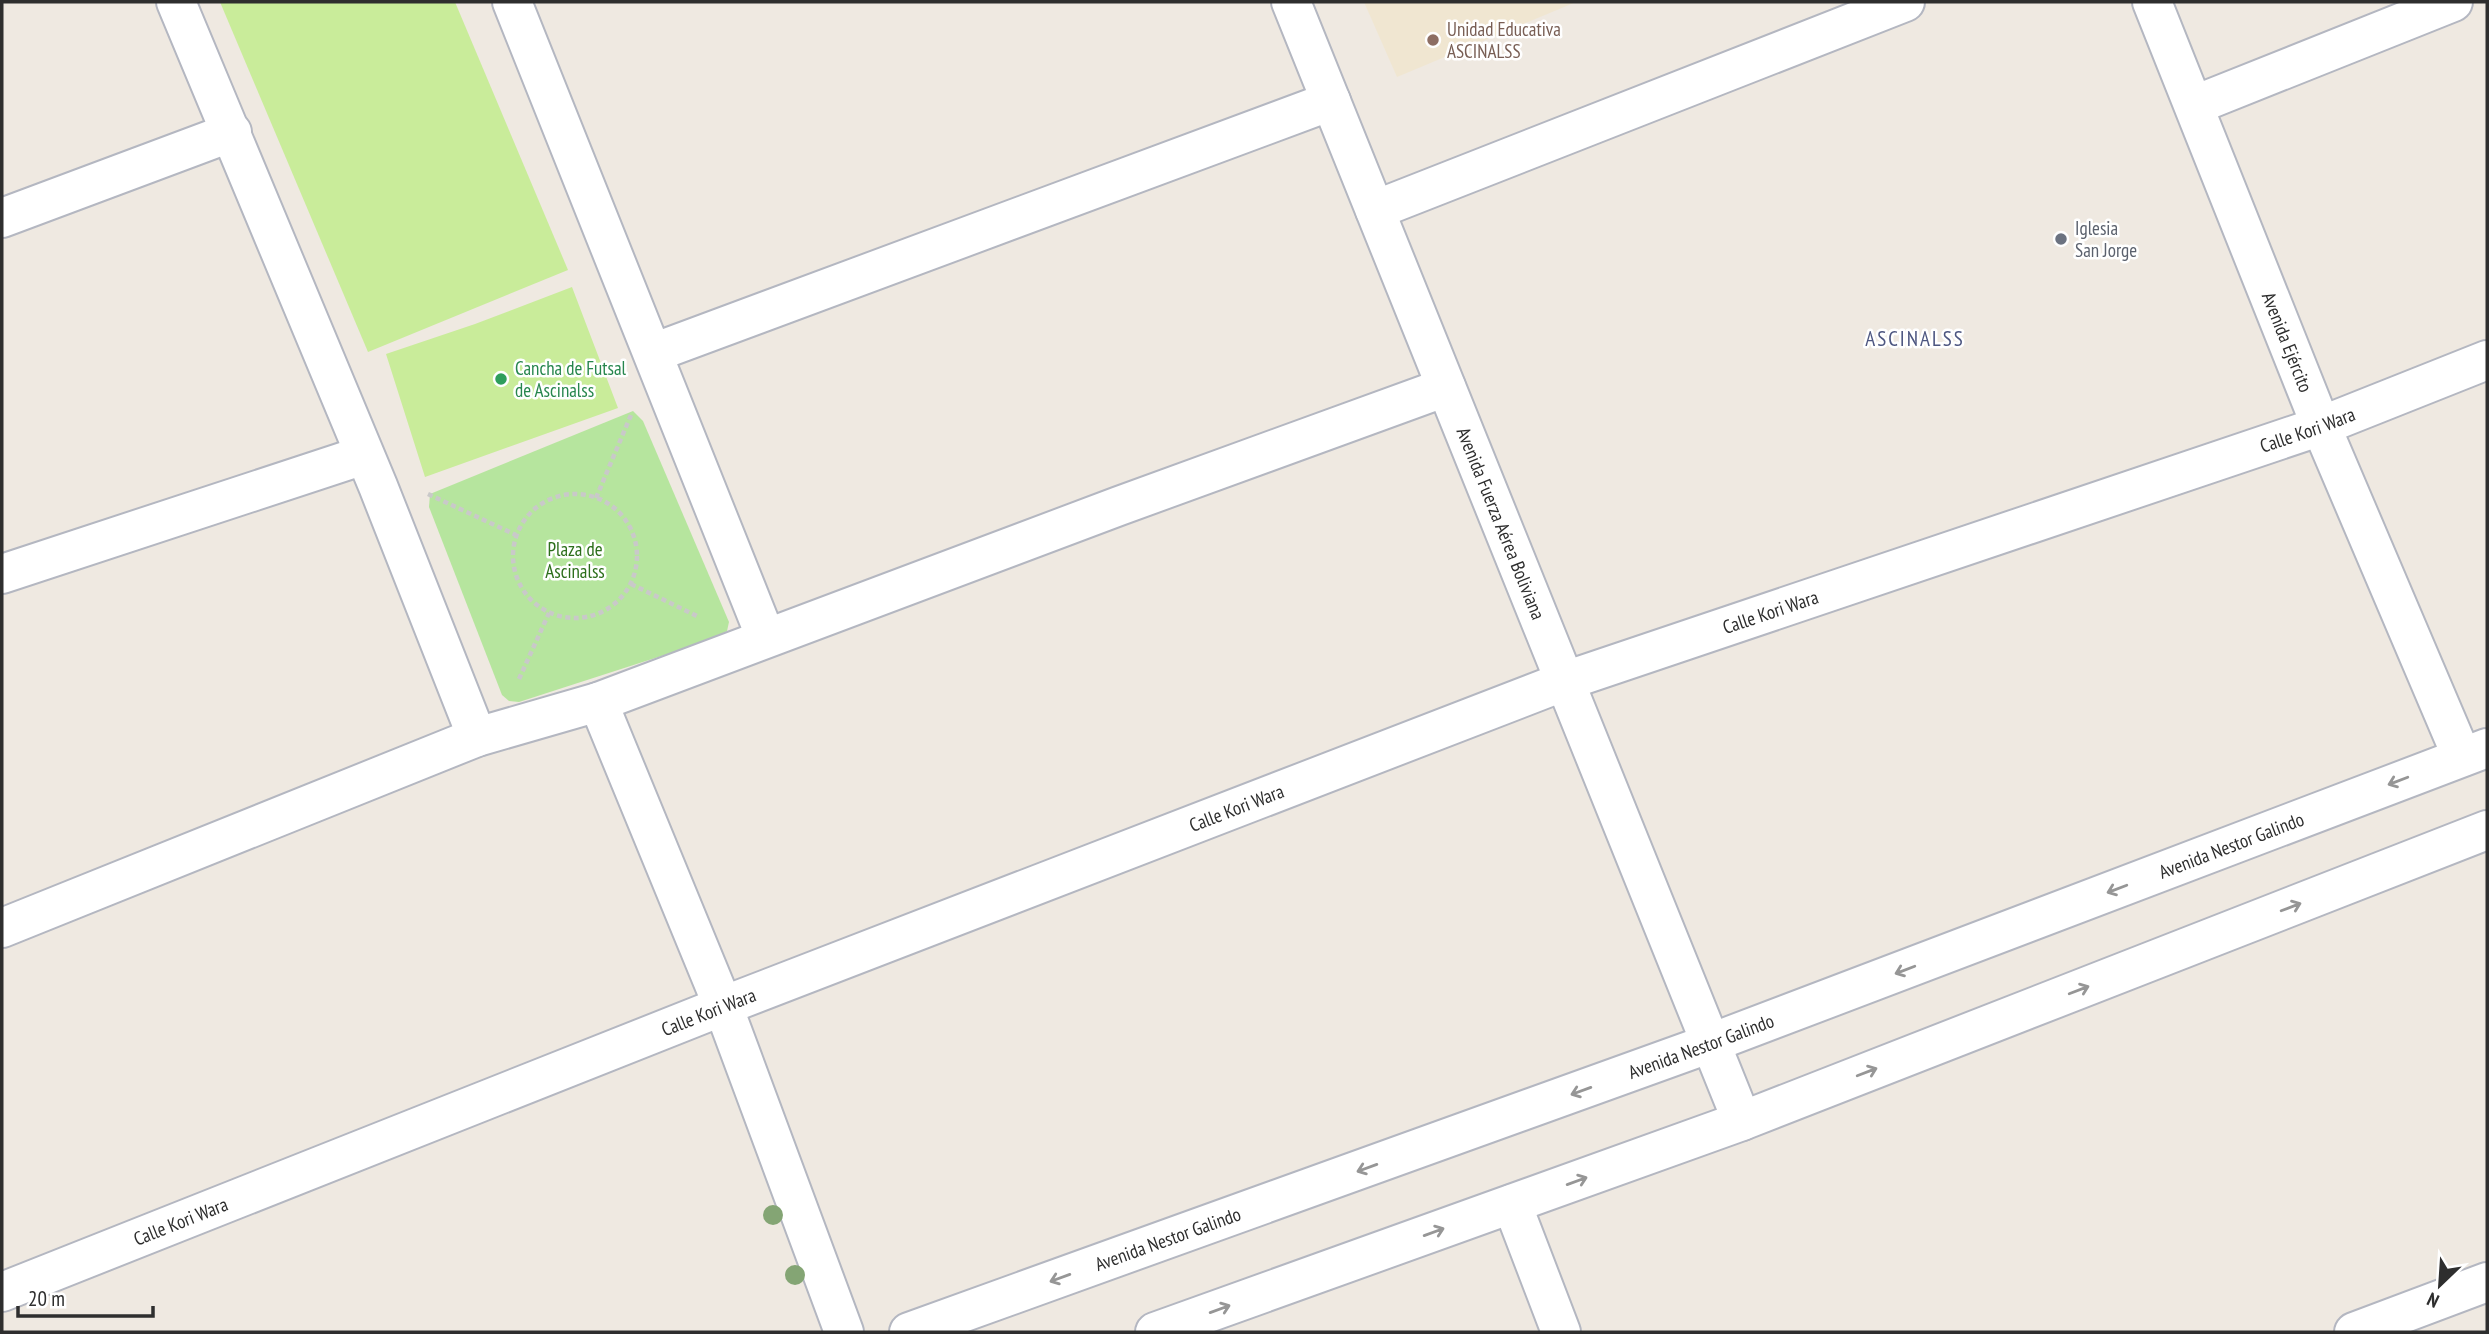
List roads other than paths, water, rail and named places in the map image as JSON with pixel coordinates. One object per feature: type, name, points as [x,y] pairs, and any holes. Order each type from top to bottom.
[{"type":"street","points":[[176,2],[371,470],[477,737]]},
{"type":"street","name":"Avenida Fuerza Aérea Boliviana","points":[[1291,2],[1742,1121]]},
{"type":"street","points":[[1375,211],[1905,2]]},
{"type":"street","name":"Avenida Ejército","points":[[2152,2],[2321,426],[2475,752]]},
{"type":"street","points":[[2195,105],[2453,2]]},
{"type":"street","points":[[523,5],[670,395],[751,644]]},
{"type":"street","points":[[653,354],[1331,101]]},
{"type":"street","points":[[2,218],[232,132]]},
{"type":"street","name":"Calle Kori Wara","points":[[2,1292],[723,1006],[1565,681],[2321,426],[2487,360]]},
{"type":"street","points":[[2,928],[477,737],[598,702],[1446,387]]},
{"type":"street","points":[[2,574],[371,470]]},
{"type":"street","points":[[598,702],[723,1006],[844,1332]]},
{"type":"street","name":"Avenida Nestor Galindo","points":[[909,1332],[1711,1043],[2475,752]]},
{"type":"street","points":[[1155,1332],[1742,1121],[2487,830]]},
{"type":"street","points":[[1513,1204],[1561,1332]]},
{"type":"street","points":[[2354,1332],[2487,1282]]},
{"type":"place","name":"Unidad Educativa ASCINALSS","points":[[1433,40]]},
{"type":"place","name":"Iglesia San Jorge","points":[[2061,239]]},
{"type":"place","name":"Cancha de Futsal de Ascinalss","points":[[501,379]]},
{"type":"district","name":"ASCINALSS","points":[[1915,339]]},
{"type":"park label","name":"Plaza de Ascinalss","points":[[575,560]]}]
